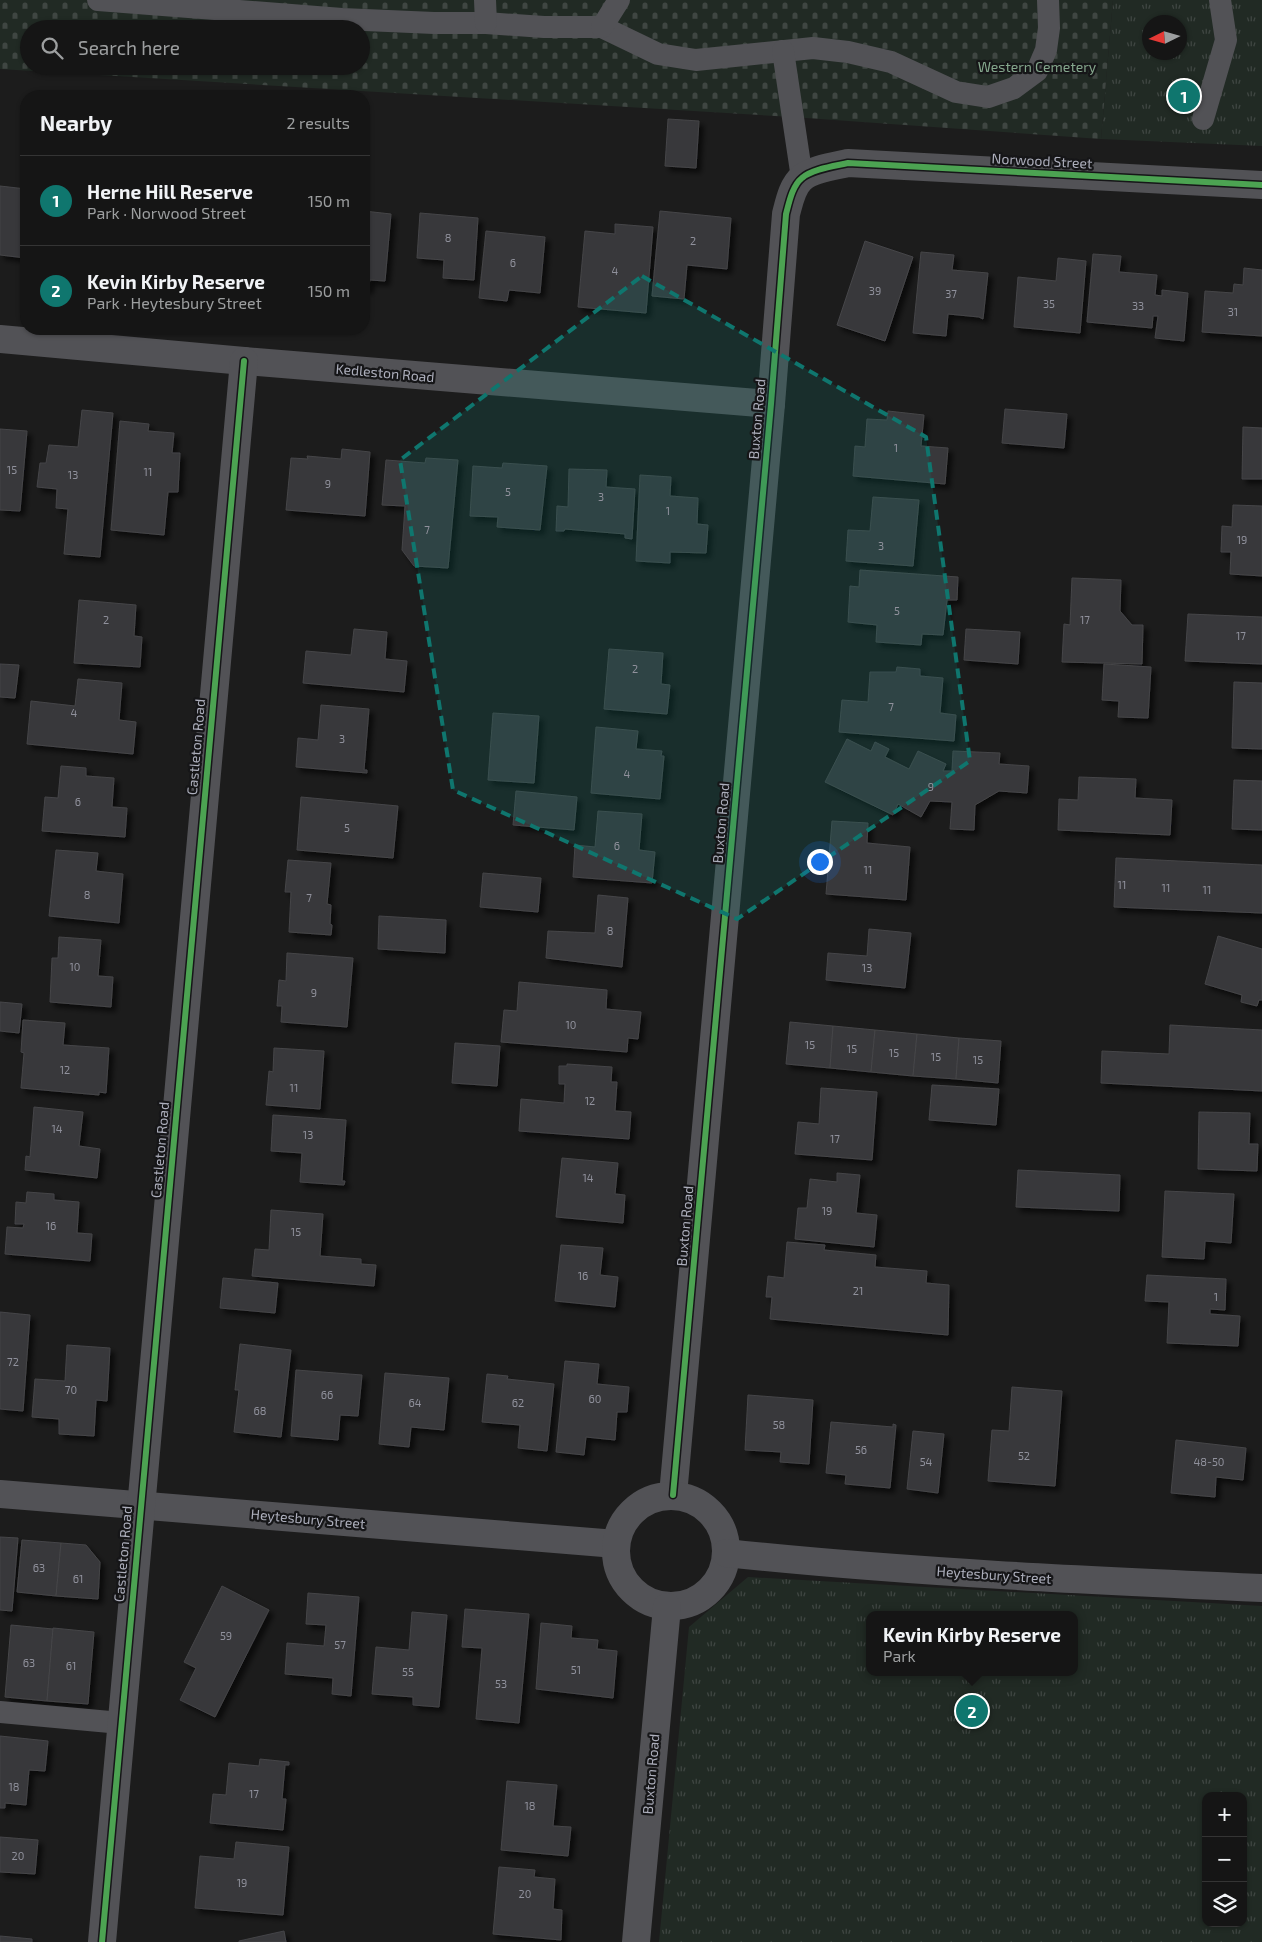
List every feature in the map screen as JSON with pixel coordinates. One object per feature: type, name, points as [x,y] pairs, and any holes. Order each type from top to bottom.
[{"type":"street","name":"Norwood Street","points":[[812,173],[848,163],[1262,185]]},
{"type":"street","name":"Buxton Road","points":[[673,1495],[771,404],[786,214],[791,194],[812,173]]},
{"type":"street","name":"Kedleston Road","points":[[0,339],[771,404]]},
{"type":"street","name":"Castleton Road","points":[[102,1942],[244,361]]},
{"type":"street","name":"Heytesbury Street","points":[[0,1494],[616,1544]]},
{"type":"street","points":[[673,1495],[705,1507],[724,1535],[726,1553],[719,1580],[699,1599],[667,1607],[637,1596],[617,1566],[616,1544],[626,1517],[647,1500],[673,1495]]},
{"type":"street","name":"Heytesbury Street","points":[[726,1553],[827,1564],[1041,1578],[1262,1588]]},
{"type":"street","name":"Buxton Road","points":[[636,1942],[667,1607]]},
{"type":"lane","points":[[98,0],[365,20]]},
{"type":"lane","points":[[485,0],[486,23]]},
{"type":"lane","points":[[602,27],[619,0]]},
{"type":"lane","points":[[370,20],[486,23],[544,27],[602,27],[658,54],[696,60],[813,48],[848,52],[892,62],[956,92],[988,97],[1014,88],[1037,71],[1046,50],[1049,28],[1048,0]]},
{"type":"lane","points":[[1203,120],[1226,40],[1220,0]]},
{"type":"lane","points":[[783,51],[812,173]]},
{"type":"lane","points":[[0,1712],[121,1723]]},
{"type":"highlighted area","points":[[642,276],[926,437],[970,761],[737,919],[453,790],[400,460]]},
{"type":"green space","name":"Western Cemetery","points":[[0,0],[1113,0],[1101,139],[370,90],[99,75],[370,75],[370,20],[20,20],[20,70],[0,69]]},
{"type":"green space","points":[[1113,0],[1262,0],[1262,146],[1101,139]]},
{"type":"green space","points":[[748,1577],[1262,1606],[1262,1942],[659,1942],[689,1627]]},
{"type":"building","points":[[668,119],[699,121],[696,168],[665,166]]},
{"type":"building","points":[[0,186],[20,188],[20,257],[0,255]]},
{"type":"building","points":[[660,211],[731,218],[727,269],[687,265],[684,299],[652,296]]},
{"type":"building","points":[[370,212],[391,214],[385,281],[370,280]]},
{"type":"building","points":[[420,213],[478,218],[474,280],[443,278],[444,260],[417,258]]},
{"type":"building","points":[[615,224],[653,227],[646,313],[578,307],[585,231],[615,234]]},
{"type":"building","points":[[486,231],[545,237],[540,293],[509,290],[507,301],[479,298]]},
{"type":"building","points":[[865,241],[913,257],[885,341],[837,325]]},
{"type":"building","points":[[921,252],[954,255],[952,270],[988,273],[983,319],[948,314],[946,336],[913,333]]},
{"type":"building","points":[[1093,254],[1121,256],[1119,272],[1157,275],[1155,295],[1162,296],[1162,290],[1188,293],[1184,341],[1155,338],[1158,316],[1153,316],[1152,328],[1087,322]]},
{"type":"building","points":[[1058,258],[1086,261],[1080,333],[1014,327],[1018,277],[1056,281]]},
{"type":"building","points":[[1244,268],[1262,270],[1262,336],[1202,332],[1205,291],[1233,293],[1234,284],[1243,285]]},
{"type":"building","points":[[1005,409],[1067,414],[1064,448],[1002,443]]},
{"type":"building","points":[[82,410],[113,413],[100,557],[64,554],[68,509],[56,508],[57,489],[37,487],[40,463],[46,463],[49,445],[78,447]]},
{"type":"building","points":[[888,411],[924,415],[921,446],[948,448],[945,484],[853,476],[855,446],[865,447],[867,419],[887,420]]},
{"type":"building","points":[[120,421],[149,424],[148,431],[174,433],[172,453],[180,453],[178,492],[168,492],[164,535],[111,530]]},
{"type":"building","points":[[1243,427],[1262,428],[1262,479],[1242,479]]},
{"type":"building","points":[[0,429],[27,431],[20,511],[0,510]]},
{"type":"building","points":[[342,449],[370,452],[365,516],[286,510],[291,458],[308,459],[307,456],[341,459]]},
{"type":"building","points":[[426,458],[458,460],[448,568],[414,566],[402,550],[405,506],[382,505],[386,460],[425,463]]},
{"type":"building","points":[[503,463],[547,466],[540,530],[497,527],[498,517],[470,516],[473,466],[502,468]]},
{"type":"building","points":[[569,469],[607,470],[606,487],[635,489],[632,539],[625,538],[625,534],[565,529],[564,531],[556,531],[557,506],[568,507]]},
{"type":"building","points":[[640,475],[671,477],[670,496],[698,498],[697,524],[708,525],[706,553],[670,552],[670,563],[636,561]]},
{"type":"building","points":[[873,497],[919,500],[913,566],[846,561],[848,530],[870,531]]},
{"type":"building","points":[[1233,505],[1262,506],[1262,576],[1230,574],[1231,552],[1221,552],[1222,526],[1232,527]]},
{"type":"building","points":[[860,570],[958,577],[957,600],[947,600],[943,635],[922,634],[921,645],[876,642],[877,625],[848,622],[850,586],[859,587]]},
{"type":"building","points":[[1072,578],[1121,580],[1120,611],[1132,625],[1143,625],[1142,664],[1062,662],[1064,624],[1070,625]]},
{"type":"building","points":[[79,600],[136,605],[134,636],[142,637],[140,667],[74,663]]},
{"type":"building","points":[[1188,614],[1262,617],[1262,664],[1185,661]]},
{"type":"building","points":[[354,629],[387,632],[385,659],[407,661],[404,692],[303,683],[306,651],[351,655]]},
{"type":"building","points":[[966,629],[1020,632],[1018,664],[964,660]]},
{"type":"building","points":[[609,649],[663,653],[661,684],[670,685],[667,714],[604,709]]},
{"type":"building","points":[[0,664],[19,665],[15,698],[0,697]]},
{"type":"building","points":[[1104,664],[1151,667],[1148,718],[1118,717],[1119,701],[1102,700]]},
{"type":"building","points":[[897,667],[920,669],[920,676],[943,678],[940,713],[956,715],[954,741],[839,732],[842,700],[868,702],[870,672],[896,672]]},
{"type":"building","points":[[78,679],[122,683],[119,720],[136,722],[133,754],[27,744],[31,701],[75,706]]},
{"type":"building","points":[[1234,682],[1262,683],[1262,749],[1232,748]]},
{"type":"building","points":[[321,705],[369,709],[364,770],[367,770],[367,773],[296,767],[298,738],[318,740]]},
{"type":"building","points":[[493,713],[539,716],[534,783],[488,780]]},
{"type":"building","points":[[596,727],[638,731],[636,749],[662,751],[661,756],[664,756],[660,799],[591,793]]},
{"type":"building","points":[[847,739],[871,751],[875,742],[889,749],[885,757],[909,769],[918,751],[946,764],[943,771],[952,771],[953,751],[1000,753],[999,764],[1029,766],[1027,793],[999,791],[975,805],[974,830],[950,829],[952,802],[930,801],[921,817],[898,804],[893,815],[825,782]]},
{"type":"building","points":[[61,766],[86,768],[86,776],[114,778],[112,807],[127,808],[125,837],[42,831],[45,797],[58,798]]},
{"type":"building","points":[[1079,777],[1136,779],[1135,798],[1172,800],[1170,835],[1058,830],[1059,799],[1078,800]]},
{"type":"building","points":[[1234,780],[1262,781],[1262,830],[1232,829]]},
{"type":"building","points":[[516,791],[577,797],[574,830],[513,825]]},
{"type":"building","points":[[301,797],[398,806],[393,858],[297,850]]},
{"type":"building","points":[[598,811],[642,814],[639,850],[655,852],[652,883],[573,877],[575,845],[595,847]]},
{"type":"building","points":[[832,821],[868,823],[867,843],[910,847],[906,900],[826,894]]},
{"type":"building","points":[[56,850],[98,853],[96,871],[123,874],[119,923],[49,916]]},
{"type":"building","points":[[1116,858],[1262,865],[1262,913],[1114,907]]},
{"type":"building","points":[[288,860],[331,863],[327,904],[331,905],[331,935],[289,932],[291,892],[285,892]]},
{"type":"building","points":[[483,873],[541,878],[538,912],[480,907]]},
{"type":"building","points":[[598,895],[628,898],[622,967],[546,958],[548,931],[595,933]]},
{"type":"building","points":[[379,916],[446,920],[445,953],[378,949]]},
{"type":"building","points":[[869,929],[911,933],[905,988],[826,980],[828,953],[867,956]]},
{"type":"building","points":[[1218,936],[1262,949],[1262,1000],[1259,1000],[1257,1006],[1241,1002],[1242,995],[1205,984]]},
{"type":"building","points":[[59,937],[101,940],[98,976],[113,977],[111,1007],[50,1002],[52,958],[58,958]]},
{"type":"building","points":[[287,953],[353,958],[347,1027],[281,1022],[282,1006],[277,1006],[279,980],[286,981]]},
{"type":"building","points":[[519,982],[607,990],[606,1009],[641,1012],[638,1039],[628,1038],[627,1052],[501,1042],[504,1010],[517,1011]]},
{"type":"building","points":[[0,1002],[22,1004],[19,1033],[0,1031]]},
{"type":"building","points":[[23,1020],[65,1023],[63,1045],[109,1048],[106,1093],[99,1092],[99,1095],[21,1088],[24,1053],[21,1052]]},
{"type":"building","points":[[790,1022],[833,1026],[830,1068],[786,1064]]},
{"type":"building","points":[[1170,1025],[1262,1030],[1262,1091],[1101,1083],[1102,1051],[1169,1054]]},
{"type":"building","points":[[833,1026],[875,1030],[871,1072],[830,1068]]},
{"type":"building","points":[[875,1030],[917,1034],[913,1076],[871,1072]]},
{"type":"building","points":[[917,1034],[959,1038],[956,1079],[913,1076]]},
{"type":"building","points":[[959,1038],[1001,1041],[998,1083],[956,1079]]},
{"type":"building","points":[[455,1043],[500,1046],[497,1086],[452,1083]]},
{"type":"building","points":[[274,1048],[324,1051],[320,1109],[266,1105],[269,1071],[273,1072]]},
{"type":"building","points":[[567,1064],[612,1067],[611,1082],[617,1082],[615,1111],[631,1112],[629,1139],[519,1131],[521,1099],[564,1103],[565,1084],[559,1084],[559,1066],[567,1066]]},
{"type":"building","points":[[932,1085],[999,1089],[996,1125],[929,1120]]},
{"type":"building","points":[[821,1088],[877,1092],[872,1160],[795,1154],[798,1122],[819,1124]]},
{"type":"building","points":[[34,1107],[83,1112],[79,1146],[100,1149],[97,1178],[25,1170],[26,1156],[30,1157]]},
{"type":"building","points":[[1199,1112],[1250,1113],[1249,1144],[1258,1144],[1257,1171],[1198,1169]]},
{"type":"building","points":[[273,1115],[346,1120],[342,1181],[345,1181],[344,1185],[300,1182],[302,1153],[271,1151]]},
{"type":"building","points":[[562,1158],[618,1163],[615,1194],[625,1195],[623,1223],[556,1217]]},
{"type":"building","points":[[1018,1170],[1120,1175],[1119,1211],[1016,1207]]},
{"type":"building","points":[[837,1173],[860,1175],[856,1213],[877,1215],[874,1247],[795,1239],[798,1208],[807,1208],[810,1179],[837,1182]]},
{"type":"building","points":[[1165,1191],[1234,1194],[1231,1243],[1205,1241],[1204,1259],[1162,1257]]},
{"type":"building","points":[[27,1192],[54,1194],[54,1200],[79,1202],[77,1233],[92,1234],[90,1261],[5,1254],[7,1227],[23,1228],[24,1224],[15,1224],[16,1202],[26,1203]]},
{"type":"building","points":[[271,1210],[323,1214],[320,1256],[361,1259],[361,1264],[376,1265],[374,1286],[252,1276],[255,1249],[269,1250]]},
{"type":"building","points":[[787,1242],[825,1245],[824,1250],[876,1255],[875,1267],[927,1271],[926,1283],[949,1285],[948,1335],[770,1319],[772,1297],[766,1297],[768,1276],[784,1278]]},
{"type":"building","points":[[561,1245],[603,1248],[600,1275],[618,1277],[615,1307],[555,1301]]},
{"type":"building","points":[[1147,1275],[1226,1279],[1225,1310],[1210,1309],[1210,1314],[1240,1316],[1238,1346],[1167,1343],[1169,1302],[1145,1301]]},
{"type":"building","points":[[223,1278],[278,1283],[275,1313],[220,1308]]},
{"type":"building","points":[[0,1312],[30,1315],[23,1411],[0,1409]]},
{"type":"building","points":[[240,1344],[291,1350],[281,1437],[234,1432],[239,1390],[235,1390]]},
{"type":"building","points":[[67,1345],[110,1348],[107,1401],[96,1400],[94,1436],[59,1434],[59,1419],[32,1417],[35,1379],[65,1381]]},
{"type":"building","points":[[565,1361],[599,1364],[597,1384],[629,1387],[627,1412],[617,1412],[615,1440],[586,1437],[584,1455],[556,1452]]},
{"type":"building","points":[[296,1370],[362,1375],[358,1416],[340,1415],[338,1440],[291,1436]]},
{"type":"building","points":[[385,1373],[449,1378],[444,1430],[411,1427],[409,1447],[379,1444]]},
{"type":"building","points":[[487,1374],[508,1376],[507,1379],[554,1384],[547,1451],[518,1448],[520,1425],[482,1422]]},
{"type":"building","points":[[1012,1387],[1062,1391],[1055,1486],[988,1481],[992,1430],[1009,1431]]},
{"type":"building","points":[[748,1395],[813,1400],[809,1464],[780,1462],[781,1452],[745,1450]]},
{"type":"building","points":[[831,1422],[893,1427],[893,1424],[896,1425],[890,1488],[845,1484],[846,1475],[826,1473]]},
{"type":"building","points":[[913,1431],[944,1434],[938,1493],[907,1489]]},
{"type":"building","points":[[1176,1440],[1246,1448],[1243,1480],[1216,1477],[1215,1497],[1171,1493]]},
{"type":"building","points":[[0,1537],[18,1538],[12,1611],[0,1610]]},
{"type":"building","points":[[22,1540],[61,1543],[56,1596],[17,1592]]},
{"type":"building","points":[[61,1543],[86,1545],[100,1562],[98,1599],[56,1596]]},
{"type":"building","points":[[222,1586],[269,1610],[215,1717],[180,1700],[196,1668],[184,1662]]},
{"type":"building","points":[[308,1593],[359,1597],[351,1696],[332,1694],[333,1678],[285,1674],[287,1643],[324,1646],[326,1625],[306,1624]]},
{"type":"building","points":[[465,1609],[529,1614],[519,1723],[476,1719],[482,1648],[462,1647]]},
{"type":"building","points":[[412,1612],[447,1615],[439,1707],[413,1705],[413,1697],[372,1694],[376,1647],[409,1650]]},
{"type":"building","points":[[541,1623],[572,1626],[571,1638],[598,1640],[597,1649],[617,1651],[613,1698],[536,1689]]},
{"type":"building","points":[[11,1625],[53,1629],[47,1701],[5,1697]]},
{"type":"building","points":[[53,1628],[94,1632],[88,1704],[47,1701]]},
{"type":"building","points":[[0,1736],[48,1741],[45,1771],[29,1770],[26,1805],[5,1803],[5,1808],[0,1808]]},
{"type":"building","points":[[260,1759],[289,1762],[289,1765],[285,1765],[282,1799],[286,1799],[283,1830],[210,1823],[213,1794],[226,1795],[229,1763],[259,1766]]},
{"type":"building","points":[[507,1781],[557,1785],[553,1826],[571,1827],[568,1856],[501,1850]]},
{"type":"building","points":[[0,1837],[38,1840],[35,1874],[0,1872]]},
{"type":"building","points":[[236,1842],[289,1847],[283,1915],[195,1908],[200,1856],[234,1859]]},
{"type":"building","points":[[499,1867],[535,1870],[534,1877],[555,1879],[553,1909],[562,1910],[561,1940],[493,1934]]},
{"type":"building","points":[[284,1931],[286,1942],[239,1942],[239,1941]]},
{"type":"building","points":[[0,1936],[32,1939],[32,1942],[0,1942]]},
{"type":"cycle path","points":[[673,1495],[771,404],[786,214],[793,190],[802,178],[812,172],[848,163],[1262,185]]},
{"type":"cycle path","points":[[102,1942],[244,361]]},
{"type":"place","name":"Herne Hill Reserve","points":[[1184,96]]},
{"type":"place","name":"Kevin Kirby Reserve","points":[[972,1711]]}]
